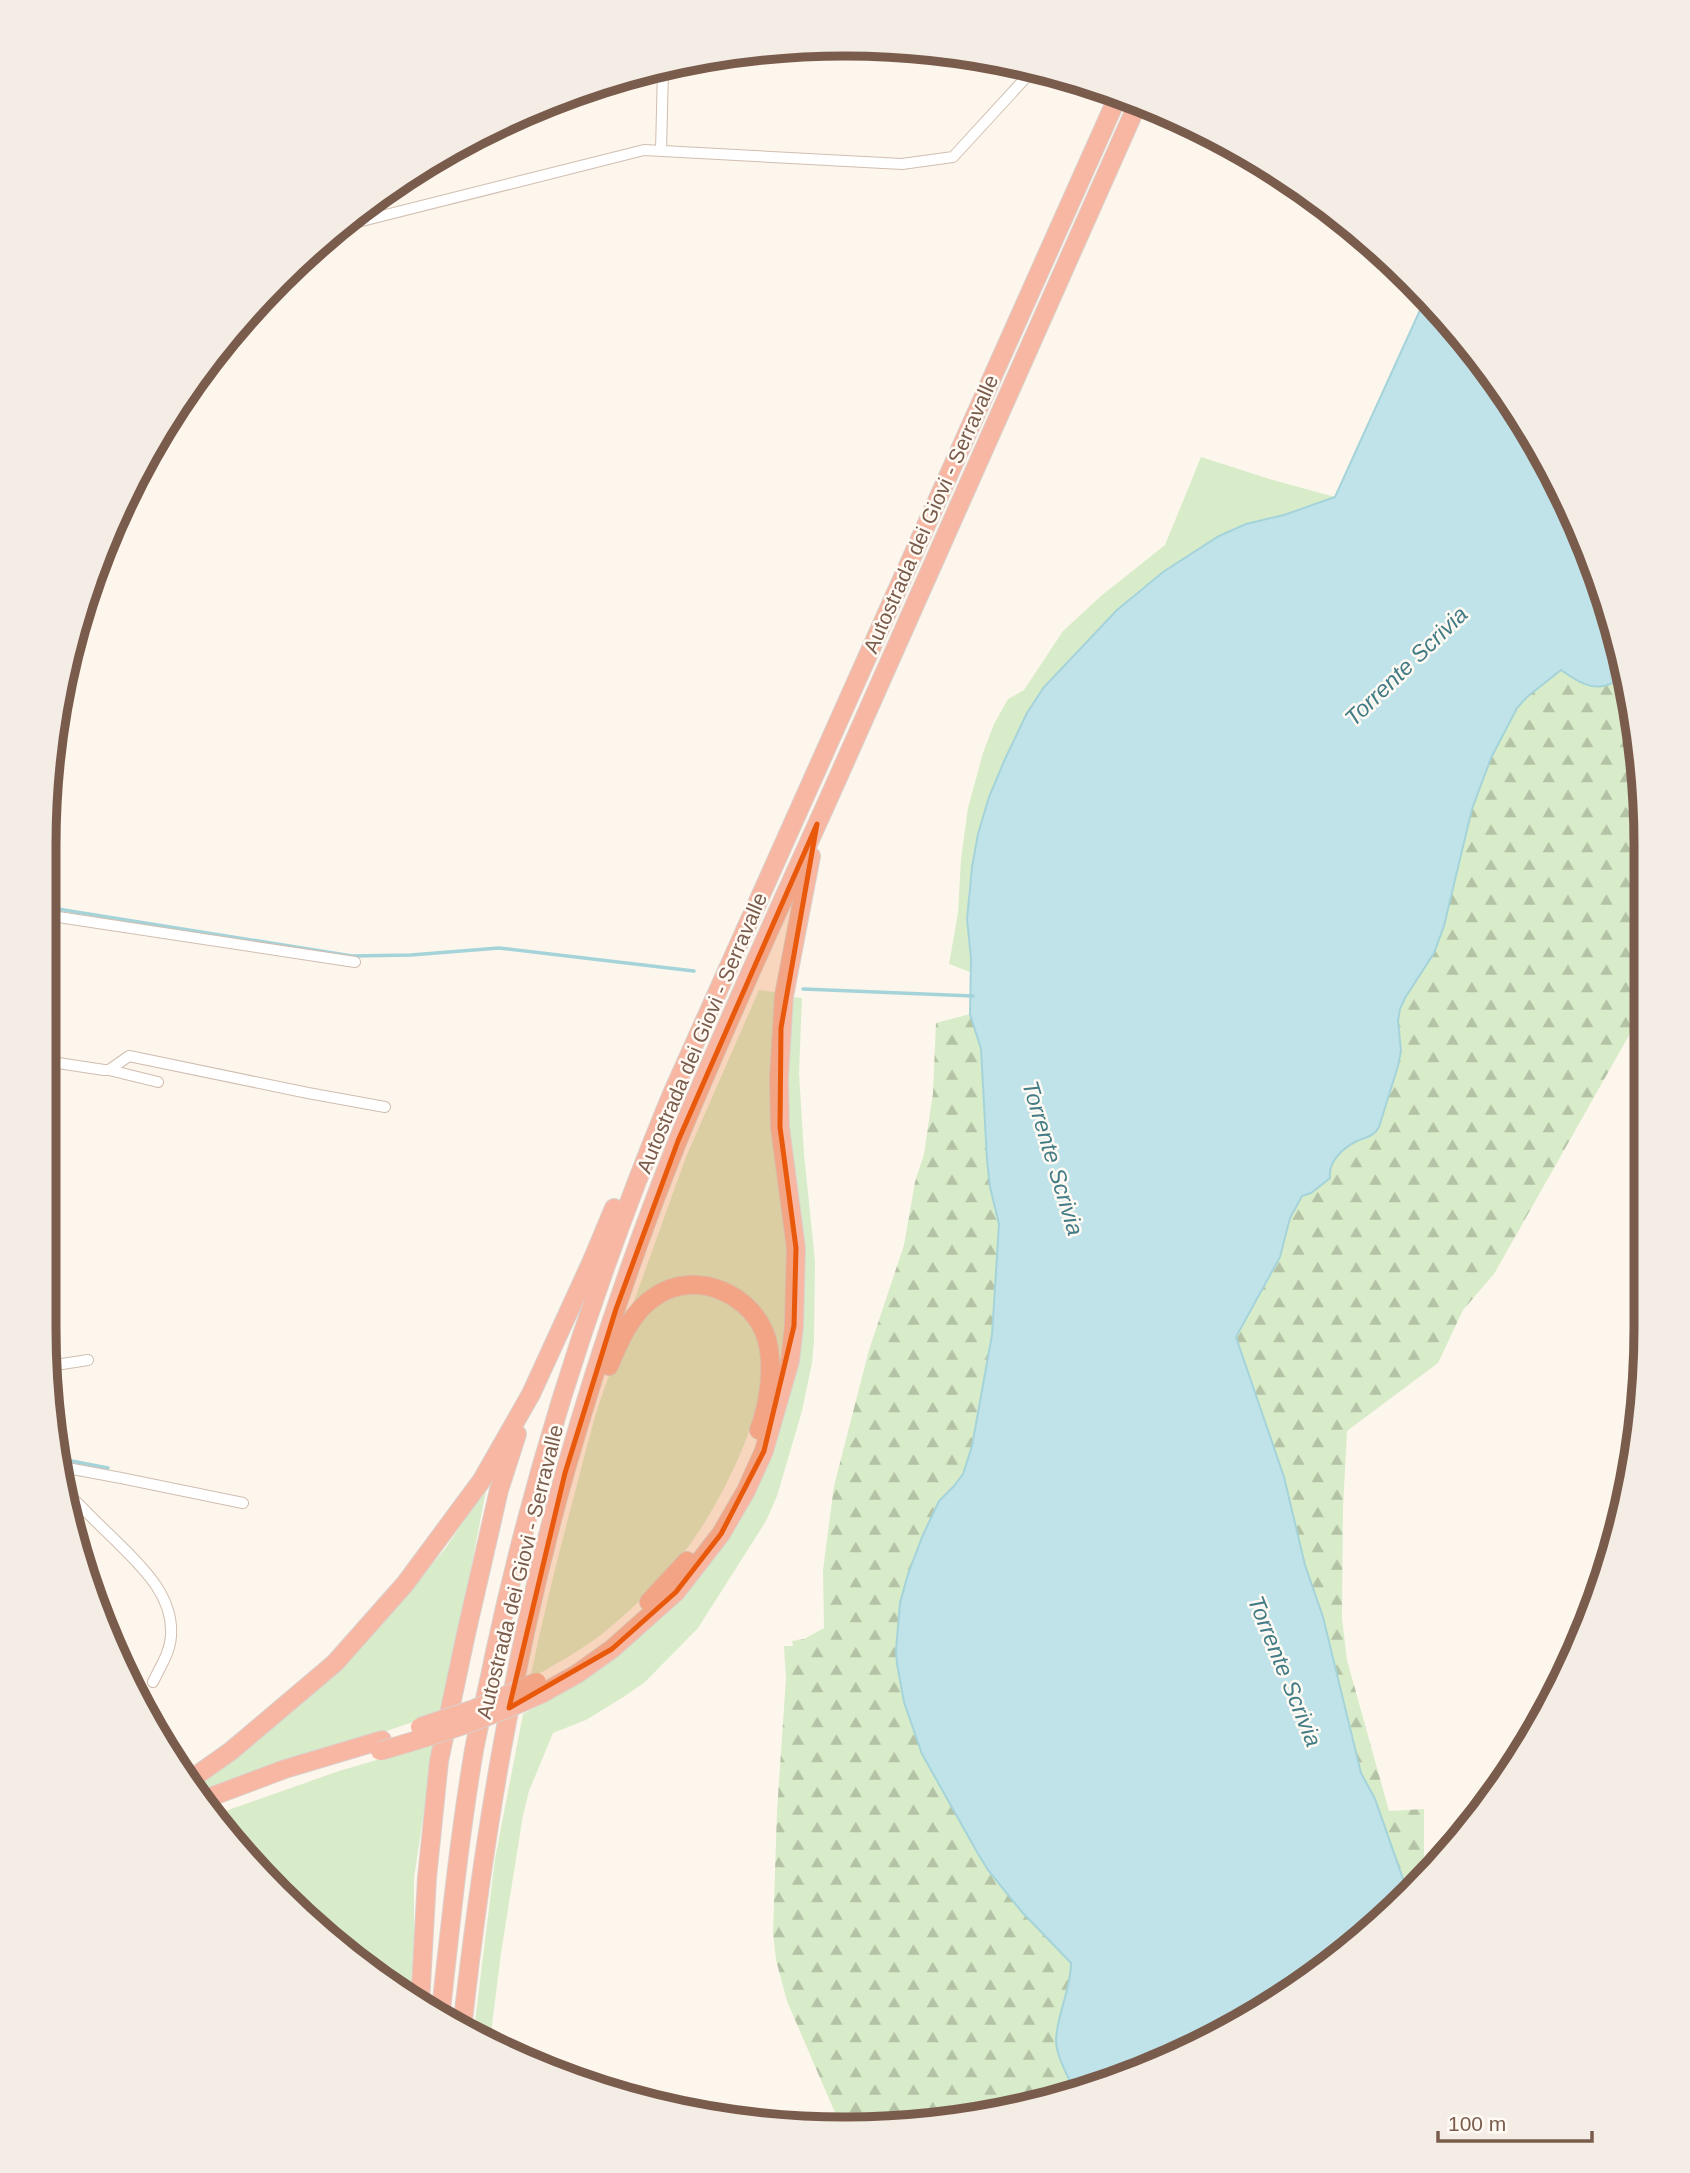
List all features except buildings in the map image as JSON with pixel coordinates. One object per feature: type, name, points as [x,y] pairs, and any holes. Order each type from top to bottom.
[{"type":"highway","name":"Autostrada dei Giovi - Serravalle","points":[[441,2006],[457,1866],[475,1749],[506,1601],[541,1465],[587,1318],[631,1193],[671,1096],[1115,104]]},
{"type":"highway","name":"Autostrada dei Giovi - Serravalle","points":[[463,2018],[481,1870],[500,1753],[530,1608],[565,1473],[616,1309],[653,1204],[718,1045],[1134,111]]},
{"type":"highway","points":[[218,1806],[474,1709],[577,1674],[612,1649],[676,1592],[721,1534],[746,1492],[764,1451],[786,1374],[794,1326],[796,1248],[780,1127],[781,1028],[784,996],[817,824]]},
{"type":"highway","points":[[196,1776],[231,1751],[335,1664],[405,1584],[482,1480],[530,1394],[591,1263],[629,1172],[671,1096]]},
{"type":"highway","points":[[540,1687],[635,1616],[691,1556],[714,1524],[749,1459],[762,1424],[766,1403],[769,1365],[767,1342],[762,1327],[753,1314],[732,1295],[705,1285],[687,1284],[671,1288],[649,1301],[629,1324],[617,1345],[565,1473]]},
{"type":"highway","points":[[421,1992],[426,1878],[439,1761],[499,1490],[530,1394]]},
{"type":"highway","points":[[211,1797],[285,1769],[381,1746]]},
{"type":"street","points":[[363,221],[644,150],[902,164],[953,157],[1026,77]]},
{"type":"street","points":[[661,151],[663,78]]},
{"type":"street","points":[[56,917],[355,962]]},
{"type":"street","points":[[109,1070],[129,1056],[386,1107]]},
{"type":"street","points":[[56,1063],[109,1070],[158,1082]]},
{"type":"street","points":[[57,1365],[88,1360]]},
{"type":"street","points":[[69,1469],[243,1503]]},
{"type":"street","points":[[76,1501],[144,1568],[160,1592],[169,1616],[171,1637],[153,1682]]},
{"type":"highlighted area","points":[[817,824],[781,1028],[780,1127],[796,1248],[794,1326],[764,1451],[721,1534],[676,1592],[612,1649],[509,1708],[565,1473],[616,1309],[678,1141]]},
{"type":"green space","points":[[1201,457],[1335,497],[1284,515],[1246,524],[1219,536],[1184,558],[1127,601],[1044,687],[1027,713],[989,797],[969,885],[967,919],[970,972],[949,964],[958,913],[961,859],[968,808],[994,724],[1008,699],[1024,690],[1063,631],[1101,596],[1165,545]]},
{"type":"green space","points":[[1561,669],[1591,684],[1617,681],[1632,793],[1634,1026],[1494,1274],[1463,1310],[1438,1363],[1347,1431],[1342,1618],[1347,1660],[1389,1811],[1424,1809],[1425,1862],[1405,1884],[1375,1799],[1361,1773],[1323,1617],[1305,1565],[1284,1477],[1236,1337],[1280,1257],[1290,1218],[1303,1196],[1315,1189],[1334,1160],[1345,1149],[1374,1133],[1379,1127],[1401,1051],[1398,1021],[1400,1009],[1434,953],[1444,926],[1472,809],[1491,758],[1517,708]]},
{"type":"green space","points":[[759,990],[775,992],[770,1079],[788,1259],[783,1339],[775,1386],[775,1356],[723,1283],[632,1307],[686,1157]]},
{"type":"green space","points":[[792,997],[802,998],[799,1073],[815,1261],[814,1341],[802,1411],[777,1496],[766,1521],[698,1628],[645,1682],[586,1720],[553,1733],[529,1791],[523,1815],[491,2033],[475,2024],[475,2022],[495,1859],[523,1714],[561,1693],[710,1559],[790,1380],[786,1090]]},
{"type":"green space","points":[[970,1014],[981,1049],[983,1095],[999,1224],[992,1335],[972,1446],[963,1474],[939,1501],[908,1574],[900,1603],[897,1664],[904,1702],[922,1754],[977,1852],[1022,1912],[1071,1963],[1057,2031],[1061,2060],[1071,2083],[999,2102],[948,2110],[837,2117],[787,2001],[776,1960],[773,1933],[777,1811],[786,1678],[784,1646],[793,1646],[792,1641],[804,1639],[824,1628],[823,1570],[834,1486],[869,1350],[904,1245],[915,1182],[924,1154],[933,1093],[936,1023]]},
{"type":"green space","points":[[692,1291],[716,1293],[730,1301],[754,1325],[762,1351],[761,1382],[754,1416],[741,1452],[706,1519],[688,1547],[663,1577],[602,1634],[530,1679],[566,1527],[595,1417],[609,1377],[627,1340],[643,1317],[662,1302]]},
{"type":"green space","points":[[487,1486],[443,1712],[207,1791],[200,1781],[305,1701],[360,1647],[445,1549]]},
{"type":"green space","points":[[438,1742],[427,1791],[414,1878],[411,1986],[365,1954],[287,1886],[222,1812],[339,1771]]},
{"type":"water","name":"Torrente Scrivia","points":[[1421,307],[1471,365],[1501,407],[1553,496],[1592,591],[1616,680],[1606,686],[1591,686],[1561,670],[1517,708],[1491,758],[1472,809],[1444,926],[1434,953],[1400,1009],[1398,1021],[1401,1051],[1379,1127],[1372,1135],[1345,1148],[1331,1167],[1330,1178],[1311,1193],[1302,1196],[1290,1218],[1280,1257],[1236,1337],[1284,1477],[1305,1565],[1323,1617],[1361,1773],[1375,1799],[1405,1884],[1325,1954],[1240,2011],[1147,2057],[1071,2083],[1060,2060],[1056,2040],[1071,1963],[1022,1912],[977,1852],[922,1754],[904,1702],[897,1664],[900,1603],[908,1574],[939,1501],[963,1474],[972,1446],[992,1335],[999,1224],[987,1160],[981,1049],[970,1014],[971,958],[967,919],[972,867],[989,797],[1027,713],[1044,687],[1117,610],[1163,572],[1219,536],[1246,524],[1284,515],[1335,497]]},
{"type":"waterway","points":[[56,909],[352,956],[411,955],[499,948],[694,971]]},
{"type":"waterway","points":[[803,989],[973,996]]},
{"type":"waterway","points":[[68,1460],[108,1468]]}]
